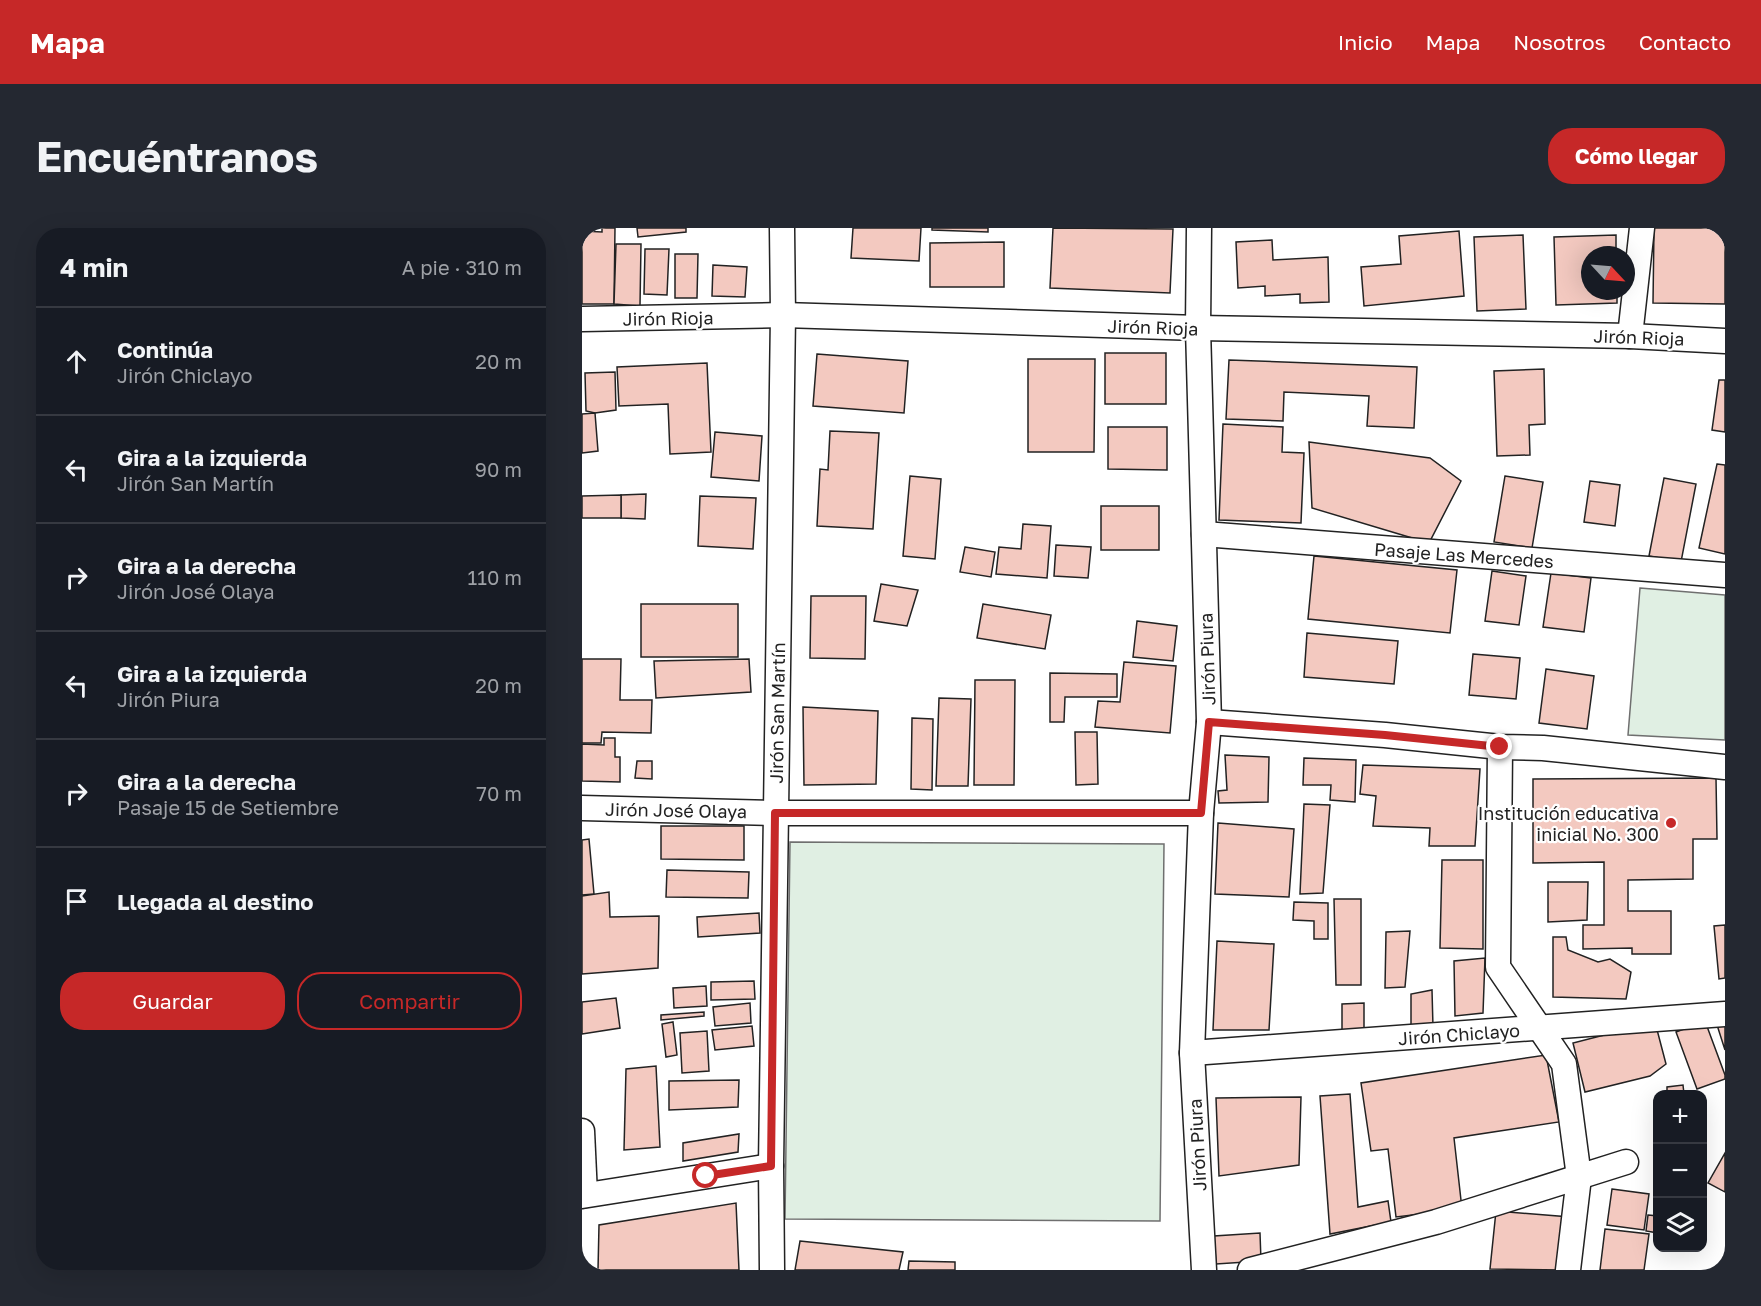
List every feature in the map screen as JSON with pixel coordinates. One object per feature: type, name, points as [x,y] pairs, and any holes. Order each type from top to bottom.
[{"type":"street","name":"Jirón San Martín","points":[[772,1270],[771,1166],[783,315],[782,228]]},
{"type":"street","name":"Jirón Piura","points":[[1199,228],[1198,328],[1209,722],[1201,813],[1192,1053],[1204,1270]]},
{"type":"street","points":[[1630,336],[1642,228]]},
{"type":"street","name":"Jirón Rioja","points":[[582,319],[783,315],[1198,328],[1630,336],[1725,341]]},
{"type":"street","name":"Pasaje Las Mercedes","points":[[1204,534],[1725,575]]},
{"type":"street","points":[[1209,722],[1385,735],[1500,747],[1543,748],[1725,767]]},
{"type":"street","points":[[1500,747],[1498,967],[1564,1064],[1579,1177],[1568,1270]]},
{"type":"street","name":"Jirón José Olaya","points":[[582,808],[775,813],[1201,813]]},
{"type":"street","name":"Jirón Chiclayo","points":[[1192,1053],[1725,1014]]},
{"type":"street","points":[[582,1131],[584,1195],[771,1166]]},
{"type":"street","points":[[1250,1270],[1436,1222],[1626,1162]]},
{"type":"green space","points":[[1640,588],[1725,595],[1725,740],[1628,735]]},
{"type":"green space","points":[[790,842],[1164,844],[1160,1221],[785,1219]]},
{"type":"building","points":[[602,228],[615,228],[614,304],[582,304],[582,231],[602,232]]},
{"type":"building","points":[[637,228],[686,228],[686,232],[638,237]]},
{"type":"building","points":[[853,228],[921,228],[919,261],[851,258]]},
{"type":"building","points":[[932,228],[988,228],[988,232],[932,230]]},
{"type":"building","points":[[1053,228],[1173,229],[1170,293],[1050,288]]},
{"type":"building","points":[[1654,228],[1725,228],[1725,304],[1653,303]]},
{"type":"building","points":[[1459,231],[1464,296],[1364,306],[1361,267],[1401,264],[1399,236]]},
{"type":"building","points":[[1523,235],[1526,309],[1477,311],[1474,237]]},
{"type":"building","points":[[1616,235],[1616,246],[1581,246],[1581,300],[1617,300],[1617,303],[1556,305],[1554,237]]},
{"type":"building","points":[[1272,240],[1273,260],[1328,257],[1329,302],[1300,303],[1300,294],[1265,296],[1265,286],[1238,288],[1236,242]]},
{"type":"building","points":[[1004,242],[1004,287],[930,287],[930,243]]},
{"type":"building","points":[[616,244],[641,244],[640,306],[614,304]]},
{"type":"building","points":[[645,249],[669,249],[667,295],[644,294]]},
{"type":"building","points":[[675,254],[698,254],[697,298],[675,298]]},
{"type":"building","points":[[713,265],[747,267],[745,297],[712,296]]},
{"type":"building","points":[[1105,353],[1166,353],[1166,404],[1105,404]]},
{"type":"building","points":[[817,354],[908,361],[904,413],[813,406]]},
{"type":"building","points":[[1028,359],[1095,359],[1094,452],[1028,452]]},
{"type":"building","points":[[1229,360],[1417,367],[1414,428],[1367,426],[1369,396],[1284,392],[1283,421],[1226,419]]},
{"type":"building","points":[[707,363],[711,452],[670,454],[668,404],[619,406],[617,367]]},
{"type":"building","points":[[1544,369],[1545,424],[1529,425],[1530,455],[1497,456],[1494,371]]},
{"type":"building","points":[[615,372],[616,410],[595,413],[586,411],[585,373]]},
{"type":"building","points":[[1719,380],[1725,380],[1725,432],[1712,430]]},
{"type":"building","points":[[595,413],[598,451],[582,453],[582,414]]},
{"type":"building","points":[[1223,424],[1283,427],[1282,452],[1304,453],[1301,523],[1219,520]]},
{"type":"building","points":[[1108,427],[1167,427],[1167,470],[1108,469]]},
{"type":"building","points":[[830,431],[879,433],[873,529],[817,526],[820,469],[828,470]]},
{"type":"building","points":[[715,432],[762,436],[759,481],[711,477]]},
{"type":"building","points":[[1309,442],[1430,458],[1461,481],[1429,543],[1312,508]]},
{"type":"building","points":[[1717,464],[1725,465],[1725,554],[1699,548]]},
{"type":"building","points":[[910,476],[941,479],[935,559],[903,556]]},
{"type":"building","points":[[1505,476],[1543,482],[1532,548],[1494,542]]},
{"type":"building","points":[[1664,478],[1696,484],[1681,562],[1649,556]]},
{"type":"building","points":[[1590,481],[1620,485],[1615,526],[1584,522]]},
{"type":"building","points":[[646,494],[645,519],[621,518],[621,495]]},
{"type":"building","points":[[621,495],[621,518],[582,518],[582,496]]},
{"type":"building","points":[[700,496],[756,498],[753,549],[698,546]]},
{"type":"building","points":[[1101,506],[1159,506],[1159,550],[1101,550]]},
{"type":"building","points":[[1023,524],[1051,526],[1047,578],[996,574],[999,547],[1021,549]]},
{"type":"building","points":[[1056,545],[1091,547],[1088,578],[1054,576]]},
{"type":"building","points":[[965,547],[995,552],[991,577],[960,572]]},
{"type":"building","points":[[1314,556],[1457,570],[1450,633],[1308,619]]},
{"type":"building","points":[[1492,571],[1526,576],[1519,625],[1485,621]]},
{"type":"building","points":[[1551,573],[1591,578],[1584,632],[1543,627]]},
{"type":"building","points":[[881,584],[918,590],[907,626],[874,621]]},
{"type":"building","points":[[811,596],[866,596],[865,659],[810,658]]},
{"type":"building","points":[[641,604],[738,604],[738,657],[641,657]]},
{"type":"building","points":[[983,604],[1051,615],[1045,649],[977,638]]},
{"type":"building","points":[[1137,621],[1177,626],[1173,661],[1133,657]]},
{"type":"building","points":[[1307,633],[1398,641],[1394,684],[1304,677]]},
{"type":"building","points":[[1473,654],[1520,658],[1516,699],[1469,695]]},
{"type":"building","points":[[582,659],[621,659],[620,700],[652,700],[651,733],[602,732],[601,743],[582,743]]},
{"type":"building","points":[[749,659],[751,692],[656,698],[654,661]]},
{"type":"building","points":[[1124,662],[1176,666],[1170,733],[1095,727],[1098,701],[1120,702]]},
{"type":"building","points":[[1546,669],[1594,676],[1587,729],[1539,723]]},
{"type":"building","points":[[1050,673],[1117,674],[1117,697],[1065,697],[1064,722],[1050,722]]},
{"type":"building","points":[[975,680],[1015,680],[1014,785],[974,785]]},
{"type":"building","points":[[939,698],[971,699],[968,786],[936,786]]},
{"type":"building","points":[[803,707],[878,711],[876,784],[804,785]]},
{"type":"building","points":[[912,718],[933,719],[932,790],[911,789]]},
{"type":"building","points":[[1075,732],[1097,732],[1098,784],[1076,785]]},
{"type":"building","points":[[604,738],[615,738],[615,757],[620,757],[620,782],[582,781],[582,744],[604,745]]},
{"type":"building","points":[[1225,755],[1269,757],[1268,802],[1219,803],[1218,791],[1227,790]]},
{"type":"building","points":[[1304,758],[1356,760],[1355,802],[1330,800],[1331,785],[1303,785]]},
{"type":"building","points":[[637,761],[652,761],[652,779],[635,778]]},
{"type":"building","points":[[1363,765],[1480,769],[1475,846],[1429,846],[1430,828],[1373,826],[1376,796],[1360,794]]},
{"type":"building","points":[[1716,778],[1717,839],[1693,839],[1693,879],[1628,880],[1628,911],[1671,911],[1671,954],[1632,954],[1632,948],[1583,949],[1583,925],[1604,925],[1604,862],[1533,863],[1533,779]]},
{"type":"building","points":[[1304,804],[1330,805],[1323,893],[1300,894]]},
{"type":"building","points":[[1218,823],[1294,829],[1289,897],[1215,894]]},
{"type":"building","points":[[661,826],[744,826],[744,860],[661,859]]},
{"type":"building","points":[[589,839],[594,894],[582,895],[582,840]]},
{"type":"building","points":[[1442,860],[1483,860],[1483,949],[1440,948]]},
{"type":"building","points":[[667,870],[749,872],[748,898],[666,897]]},
{"type":"building","points":[[1548,882],[1588,882],[1587,920],[1548,922]]},
{"type":"building","points":[[609,892],[610,917],[659,916],[658,968],[582,974],[582,896]]},
{"type":"building","points":[[1334,899],[1361,899],[1361,985],[1336,985]]},
{"type":"building","points":[[1294,902],[1328,903],[1328,939],[1314,939],[1314,921],[1293,920]]},
{"type":"building","points":[[759,913],[760,933],[698,937],[697,917]]},
{"type":"building","points":[[1725,925],[1725,978],[1719,979],[1714,926]]},
{"type":"building","points":[[1410,931],[1405,987],[1385,988],[1386,932]]},
{"type":"building","points":[[1553,937],[1566,937],[1568,950],[1598,962],[1610,959],[1631,972],[1626,999],[1553,997]]},
{"type":"building","points":[[1217,941],[1274,944],[1269,1030],[1213,1030]]},
{"type":"building","points":[[1485,958],[1483,1013],[1455,1016],[1454,961]]},
{"type":"building","points":[[754,981],[755,999],[711,1000],[711,982]]},
{"type":"building","points":[[706,986],[707,1006],[674,1008],[673,988]]},
{"type":"building","points":[[1432,990],[1433,1027],[1411,1027],[1411,994]]},
{"type":"building","points":[[616,998],[620,1028],[582,1034],[582,1002]]},
{"type":"building","points":[[750,1003],[751,1023],[715,1026],[713,1007]]},
{"type":"building","points":[[1364,1003],[1364,1029],[1342,1031],[1342,1004]]},
{"type":"building","points":[[704,1012],[704,1016],[661,1020],[661,1015]]},
{"type":"building","points":[[1705,1021],[1725,1079],[1697,1089],[1676,1032]]},
{"type":"building","points":[[673,1022],[677,1055],[666,1057],[662,1024]]},
{"type":"building","points":[[1655,1022],[1666,1064],[1650,1076],[1585,1092],[1573,1043]]},
{"type":"building","points":[[1725,1022],[1725,1050],[1717,1025]]},
{"type":"building","points":[[752,1026],[754,1046],[715,1050],[712,1030]]},
{"type":"building","points":[[707,1031],[709,1071],[682,1073],[680,1033]]},
{"type":"building","points":[[1546,1055],[1559,1122],[1454,1138],[1462,1209],[1396,1217],[1388,1149],[1371,1151],[1361,1083]]},
{"type":"building","points":[[656,1066],[660,1147],[624,1150],[626,1069]]},
{"type":"building","points":[[739,1080],[738,1107],[669,1110],[669,1081]]},
{"type":"building","points":[[1683,1085],[1684,1090],[1667,1090],[1667,1087]]},
{"type":"building","points":[[1350,1094],[1358,1207],[1388,1201],[1391,1222],[1330,1234],[1320,1096]]},
{"type":"building","points":[[1301,1097],[1299,1165],[1219,1176],[1216,1098]]},
{"type":"building","points":[[739,1134],[738,1152],[683,1161],[683,1143]]},
{"type":"building","points":[[1725,1153],[1725,1192],[1708,1183]]},
{"type":"building","points":[[1612,1189],[1649,1194],[1644,1230],[1607,1225]]},
{"type":"building","points":[[736,1203],[739,1270],[598,1270],[599,1225]]},
{"type":"building","points":[[1496,1211],[1570,1217],[1564,1270],[1490,1269]]},
{"type":"building","points":[[1648,1215],[1653,1216],[1653,1232],[1646,1231]]},
{"type":"building","points":[[1605,1229],[1649,1234],[1644,1270],[1600,1270]]},
{"type":"building","points":[[1260,1233],[1261,1261],[1216,1264],[1214,1236]]},
{"type":"building","points":[[800,1241],[903,1252],[899,1270],[795,1270]]},
{"type":"building","points":[[909,1261],[955,1262],[955,1270],[908,1270]]},
{"type":"place","name":"Institución educativa inicial No. 300","points":[[1671,823]]},
{"type":"route","points":[[706,1176],[771,1166],[775,813],[1201,813],[1209,722],[1385,735],[1500,747]]}]
